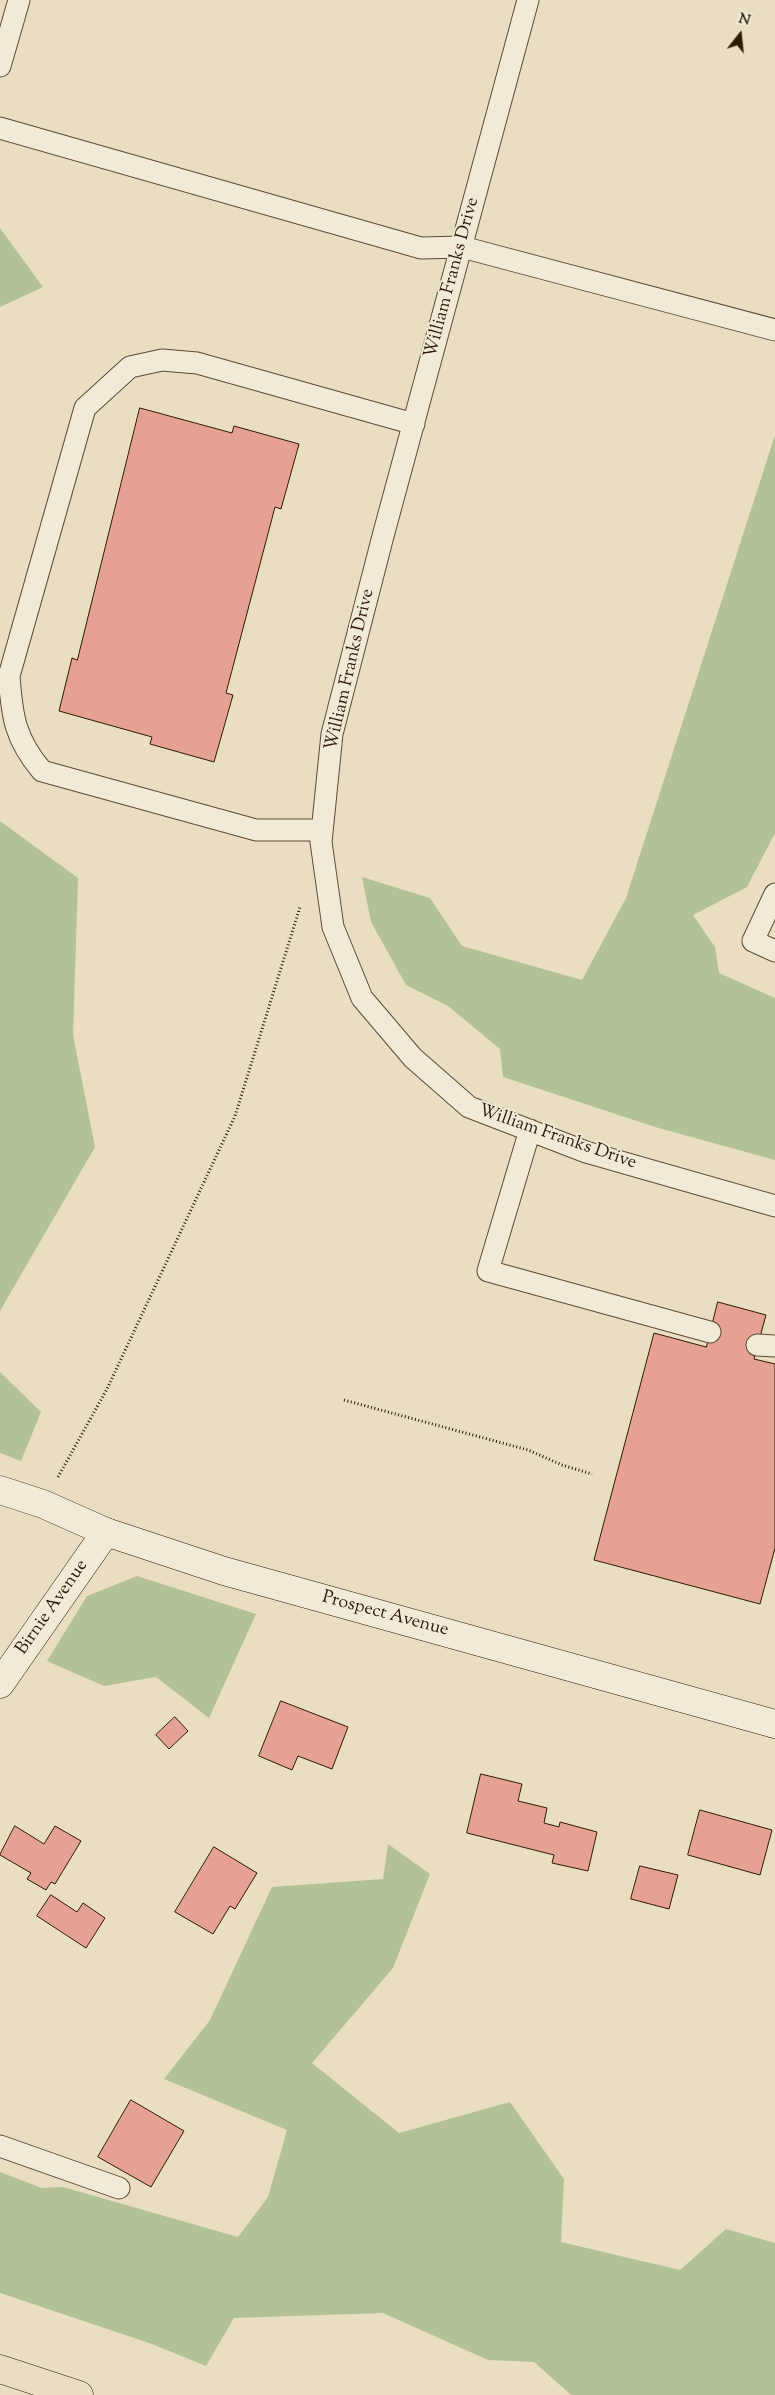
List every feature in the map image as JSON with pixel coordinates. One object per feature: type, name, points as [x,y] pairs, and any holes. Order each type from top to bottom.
[{"type":"highway","points":[[0,2369],[79,2395]]},
{"type":"street","name":"Prospect Avenue","points":[[0,1490],[43,1504],[106,1532],[224,1571],[775,1724]]},
{"type":"street","name":"Birnie Avenue","points":[[0,1684],[106,1532]]},
{"type":"lane","points":[[0,66],[19,0]]},
{"type":"lane","name":"William Franks Drive","points":[[528,0],[332,734],[321,830],[333,927],[362,998],[412,1058],[469,1107],[586,1152],[775,1206]]},
{"type":"lane","points":[[0,128],[421,248],[462,247],[775,330]]},
{"type":"lane","points":[[321,830],[256,830],[42,771],[25,751],[11,711],[9,676],[85,408],[130,366],[162,360],[197,363],[414,424]]},
{"type":"lane","points":[[775,894],[753,940],[775,951]]},
{"type":"lane","points":[[530,1130],[488,1271],[710,1332]]},
{"type":"lane","points":[[0,2146],[119,2188]]},
{"type":"path","points":[[43,1504],[107,1389],[235,1116],[303,898]]},
{"type":"path","points":[[344,1400],[528,1450],[562,1465],[592,1474]]},
{"type":"green space","points":[[0,228],[43,287],[0,307]]},
{"type":"green space","points":[[775,435],[775,833],[747,887],[693,915],[715,947],[719,973],[775,998],[775,1160],[655,1127],[503,1077],[500,1049],[448,1006],[406,985],[371,922],[362,877],[430,898],[462,946],[582,980],[626,898]]},
{"type":"green space","points":[[0,821],[78,878],[73,1035],[95,1147],[0,1311]]},
{"type":"green space","points":[[0,1372],[41,1412],[21,1461],[0,1453]]},
{"type":"green space","points":[[137,1576],[256,1614],[209,1718],[156,1677],[104,1686],[47,1661],[87,1596]]},
{"type":"green space","points":[[388,1844],[430,1874],[393,1968],[312,2063],[399,2133],[510,2102],[564,2179],[561,2242],[680,2270],[726,2229],[775,2243],[775,2395],[571,2395],[534,2362],[488,2360],[383,2313],[234,2318],[206,2366],[152,2344],[0,2293],[0,2172],[42,2188],[63,2187],[238,2237],[268,2197],[287,2130],[164,2079],[210,2020],[272,1887],[383,1879]]},
{"type":"building","points":[[140,408],[232,433],[234,426],[299,444],[281,509],[275,507],[226,693],[233,695],[214,762],[150,744],[152,737],[59,711],[72,658],[77,660]]},
{"type":"building","points":[[718,1302],[766,1315],[754,1359],[775,1364],[775,1548],[760,1604],[594,1560],[654,1333],[706,1347]]},
{"type":"building","points":[[281,1701],[348,1727],[332,1769],[298,1756],[292,1770],[259,1756]]},
{"type":"building","points":[[175,1717],[188,1731],[169,1749],[156,1735]]},
{"type":"building","points":[[481,1774],[522,1784],[518,1801],[547,1808],[544,1823],[559,1827],[560,1822],[597,1832],[588,1871],[552,1863],[554,1855],[467,1833]]},
{"type":"building","points":[[700,1810],[772,1830],[760,1875],[688,1855]]},
{"type":"building","points":[[15,1826],[44,1844],[55,1826],[81,1841],[55,1884],[51,1882],[46,1890],[27,1879],[31,1873],[0,1855]]},
{"type":"building","points":[[214,1847],[257,1873],[235,1909],[230,1906],[213,1934],[175,1912]]},
{"type":"building","points":[[640,1866],[678,1875],[669,1909],[631,1899]]},
{"type":"building","points":[[51,1895],[77,1912],[83,1903],[105,1918],[86,1948],[37,1916]]},
{"type":"building","points":[[131,2100],[184,2131],[151,2187],[98,2157]]}]
